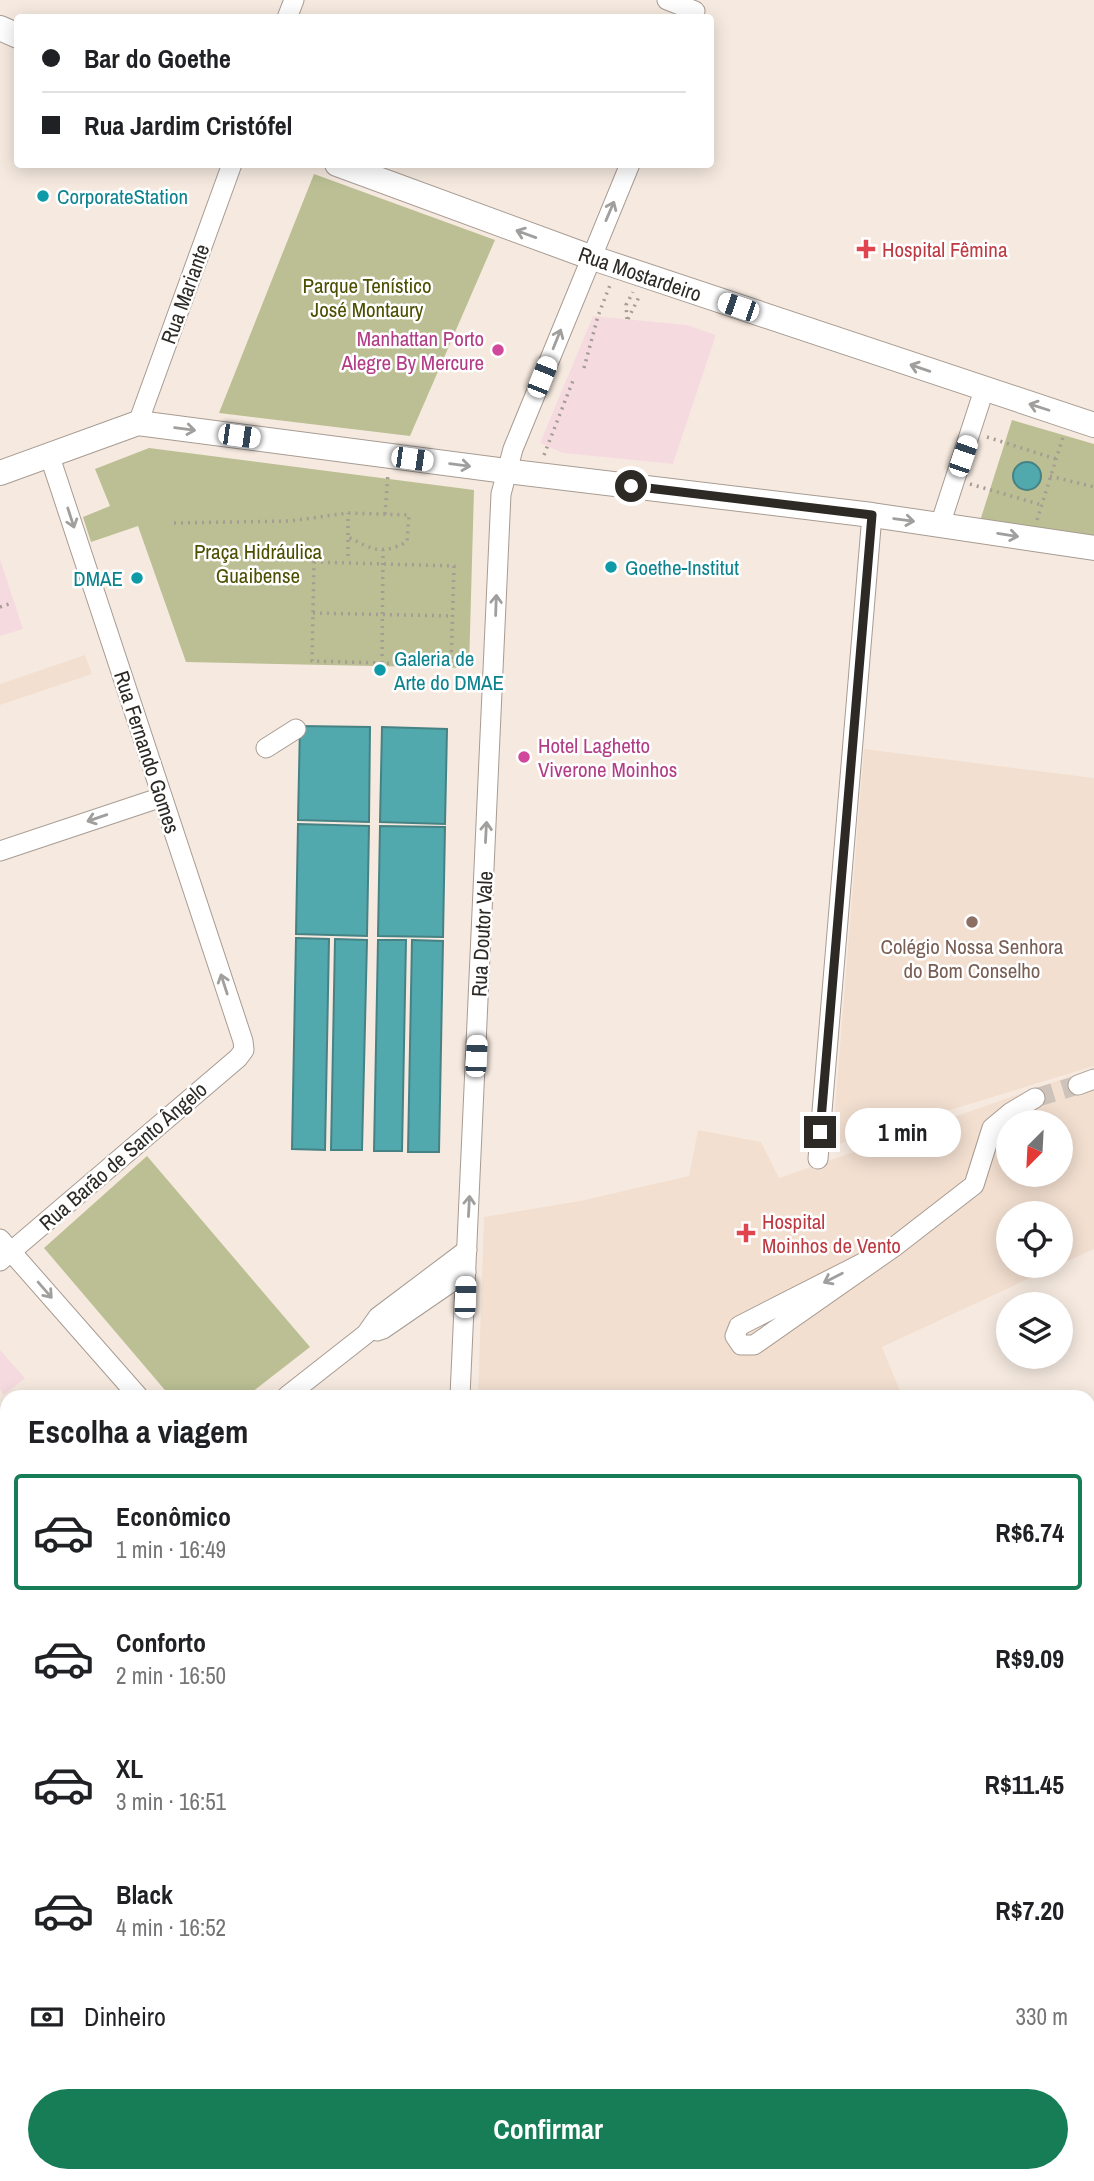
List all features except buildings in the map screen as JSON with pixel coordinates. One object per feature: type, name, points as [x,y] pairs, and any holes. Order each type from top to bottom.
[{"type":"main road","name":"Rua Mostardeiro","points":[[348,168],[645,276],[1094,425]]},
{"type":"main road","points":[[0,473],[138,423],[872,515],[1094,548]]},
{"type":"street","points":[[667,0],[696,9]]},
{"type":"street","name":"Rua Mariante","points":[[138,423],[231,168]]},
{"type":"street","name":"Rua Doutor Vale","points":[[460,1390],[500,507],[513,449],[627,168]]},
{"type":"street","points":[[940,524],[984,390]]},
{"type":"street","name":"Rua Fernando Gomes","points":[[49,454],[244,1049]]},
{"type":"street","points":[[818,1159],[872,515]]},
{"type":"street","points":[[266,748],[296,729]]},
{"type":"street","points":[[0,851],[162,797]]},
{"type":"street","name":"Rua Barão de Santo Ângelo","points":[[4,1250],[239,1058],[244,1049]]},
{"type":"street","points":[[894,1247],[739,1326],[735,1336],[737,1340],[741,1345],[754,1345],[894,1247],[974,1185],[992,1128],[1035,1098]]},
{"type":"street","points":[[4,1250],[132,1390]]},
{"type":"street","points":[[296,1390],[366,1334],[378,1317],[467,1250]]},
{"type":"street","points":[[366,1334],[383,1329],[466,1272]]},
{"type":"path","points":[[584,368],[598,316],[617,266]]},
{"type":"path","points":[[645,276],[628,319],[626,305],[645,276]]},
{"type":"path","points":[[543,457],[574,378]]},
{"type":"path","points":[[1032,538],[1070,417]]},
{"type":"path","points":[[971,432],[1056,458]]},
{"type":"path","points":[[385,514],[389,456]]},
{"type":"path","points":[[1050,476],[1094,487]]},
{"type":"path","points":[[955,480],[1042,505]]},
{"type":"path","points":[[348,513],[348,556]]},
{"type":"path","points":[[174,523],[290,521],[348,513],[409,515],[407,542],[389,551],[375,550],[348,537]]},
{"type":"path","points":[[382,663],[383,551]]},
{"type":"path","points":[[314,562],[383,564],[454,566],[451,665],[312,661],[314,562]]},
{"type":"path","points":[[0,607],[9,604]]},
{"type":"path","points":[[313,613],[452,616]]},
{"type":"shaded area","points":[[593,316],[687,325],[716,335],[673,464],[563,453],[540,443]]},
{"type":"shaded area","points":[[0,559],[23,629],[0,636]]},
{"type":"shaded area","points":[[85,655],[92,674],[0,705],[0,684]]},
{"type":"shaded area","name":"Colégio Nossa Senhora do Bom Conselho","points":[[864,749],[1094,778],[1094,1066],[832,1146]]},
{"type":"shaded area","name":"Hospital Moinhos de Vento","points":[[1094,1068],[1094,1249],[1073,1259],[1073,1201],[996,1201],[996,1278],[1030,1278],[882,1347],[900,1390],[478,1390],[484,1217],[580,1201],[689,1176],[698,1130],[761,1142],[779,1178]]},
{"type":"shaded area","points":[[0,1350],[25,1378],[10,1390],[0,1390]]},
{"type":"green space","name":"Parque Tenístico José Montaury","points":[[314,174],[495,240],[410,436],[219,413]]},
{"type":"green space","points":[[1012,420],[1094,444],[1094,540],[980,521]]},
{"type":"green space","name":"Praça Hidráulica Guaibense","points":[[149,448],[474,490],[469,668],[186,662],[138,526],[91,542],[83,517],[110,506],[95,469]]},
{"type":"green space","points":[[147,1156],[310,1347],[255,1390],[165,1390],[44,1248]]},
{"type":"water","points":[[1027,462],[1037,466],[1041,476],[1037,486],[1027,490],[1017,486],[1013,476],[1017,466]]},
{"type":"water","points":[[300,726],[370,727],[369,822],[298,820]]},
{"type":"water","points":[[382,727],[447,729],[445,824],[380,822]]},
{"type":"water","points":[[298,824],[369,826],[367,936],[296,934]]},
{"type":"water","points":[[380,826],[445,827],[443,937],[378,936]]},
{"type":"water","points":[[296,938],[329,939],[325,1150],[292,1149]]},
{"type":"water","points":[[335,939],[367,940],[362,1150],[331,1150]]},
{"type":"water","points":[[378,940],[406,940],[402,1151],[374,1151]]},
{"type":"water","points":[[412,940],[443,941],[439,1152],[408,1152]]},
{"type":"tunnel","points":[[1035,1098],[1078,1085]]},
{"type":"place","name":"CorporateStation","points":[[43,196]]},
{"type":"place","name":"Hospital Fêmina","points":[[866,249]]},
{"type":"place","name":"Manhattan Porto Alegre By Mercure","points":[[498,350]]},
{"type":"place","name":"Goethe-Institut","points":[[611,567]]},
{"type":"place","name":"DMAE","points":[[137,578]]},
{"type":"place","name":"Galeria de Arte do DMAE","points":[[380,670]]},
{"type":"place","name":"Hotel Laghetto Viverone Moinhos","points":[[524,757]]},
{"type":"place","name":"Colégio Nossa Senhora do Bom Conselho","points":[[972,922]]},
{"type":"place","name":"Hospital Moinhos de Vento","points":[[746,1233]]},
{"type":"route","points":[[631,486],[872,515],[820,1132]]}]
